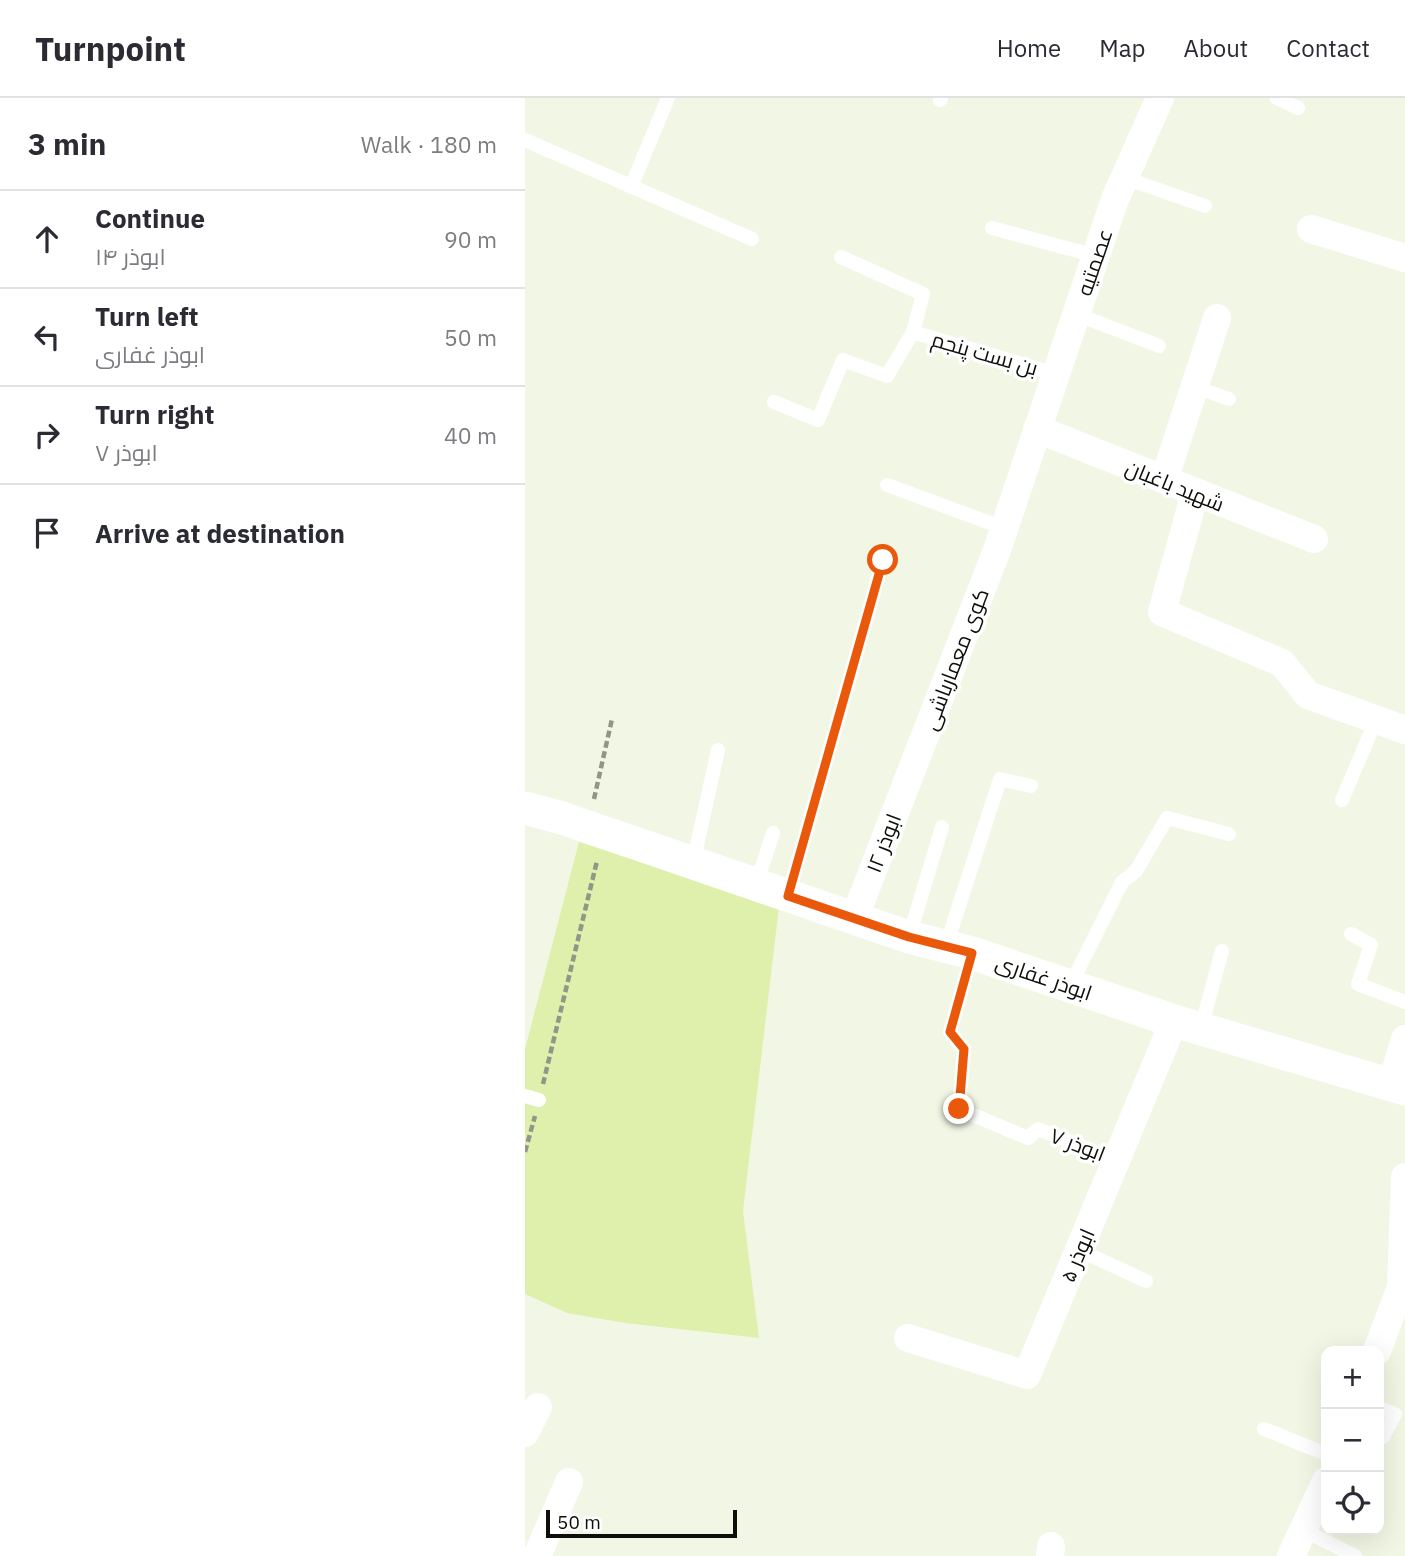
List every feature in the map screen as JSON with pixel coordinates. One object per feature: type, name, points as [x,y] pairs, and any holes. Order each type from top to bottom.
[{"type":"street","name":"عصمتیه","points":[[1037,429],[1096,256],[1125,178],[1160,98]]},
{"type":"street","points":[[1311,229],[1405,258]]},
{"type":"street","points":[[1164,480],[1217,318]]},
{"type":"street","name":"شهید باغبان","points":[[1037,429],[1314,539]]},
{"type":"street","name":"کوی معمارباشی","points":[[913,767],[1001,539],[1037,429]]},
{"type":"street","points":[[1195,493],[1162,612],[1282,663],[1308,695],[1405,730]]},
{"type":"street","name":"ابوذر ۱۲","points":[[854,919],[913,767]]},
{"type":"street","name":"ابوذر غفاری","points":[[525,808],[909,937],[959,949],[1188,1025],[1398,1086]]},
{"type":"street","name":"ابوذر ۵","points":[[908,1338],[1027,1375],[1117,1160],[1188,1025]]},
{"type":"street","points":[[1398,1086],[1405,1039]]},
{"type":"street","points":[[1379,1346],[1401,1287],[1405,1177]]},
{"type":"street","points":[[525,1433],[538,1407]]},
{"type":"street","points":[[535,1554],[569,1482]]},
{"type":"street","points":[[1291,1556],[1321,1493]]},
{"type":"lane","points":[[631,187],[668,98]]},
{"type":"lane","points":[[1277,98],[1298,108]]},
{"type":"lane","points":[[525,140],[752,239]]},
{"type":"lane","points":[[1125,178],[1205,206]]},
{"type":"lane","points":[[992,228],[1096,256]]},
{"type":"lane","points":[[841,257],[923,294],[913,332]]},
{"type":"lane","points":[[1076,314],[1159,346]]},
{"type":"lane","name":"بن بست پنجم","points":[[775,402],[818,420],[843,360],[887,376],[913,332],[1056,374]]},
{"type":"lane","points":[[1195,387],[1229,399]]},
{"type":"lane","points":[[887,485],[1001,539]]},
{"type":"lane","points":[[788,896],[883,560]]},
{"type":"lane","points":[[1342,800],[1376,720]]},
{"type":"lane","points":[[693,863],[718,750]]},
{"type":"lane","points":[[959,949],[1000,779],[1031,786]]},
{"type":"lane","points":[[1070,986],[1122,882],[1136,871],[1167,818],[1229,834]]},
{"type":"lane","points":[[909,937],[942,827]]},
{"type":"lane","points":[[756,885],[773,833]]},
{"type":"lane","points":[[1351,934],[1371,945],[1358,984],[1405,1002]]},
{"type":"lane","name":"ابوذر ۷","points":[[959,949],[950,1032],[964,1049],[959,1109],[1028,1138],[1038,1129],[1117,1160]]},
{"type":"lane","points":[[1188,1025],[1222,951]]},
{"type":"lane","points":[[1079,1250],[1146,1281]]},
{"type":"lane","points":[[1384,1410],[1395,1414],[1384,1435]]},
{"type":"lane","points":[[1264,1429],[1321,1452]]},
{"type":"lane","points":[[1305,1531],[1355,1556]]},
{"type":"path","points":[[525,1153],[532,1098],[596,830],[612,719]]},
{"type":"green space","points":[[579,842],[779,907],[743,1211],[759,1338],[625,1323],[567,1313],[525,1294],[525,1049]]},
{"type":"route","points":[[883,560],[788,896],[909,937],[972,953],[950,1032],[964,1049],[959,1109]]}]
